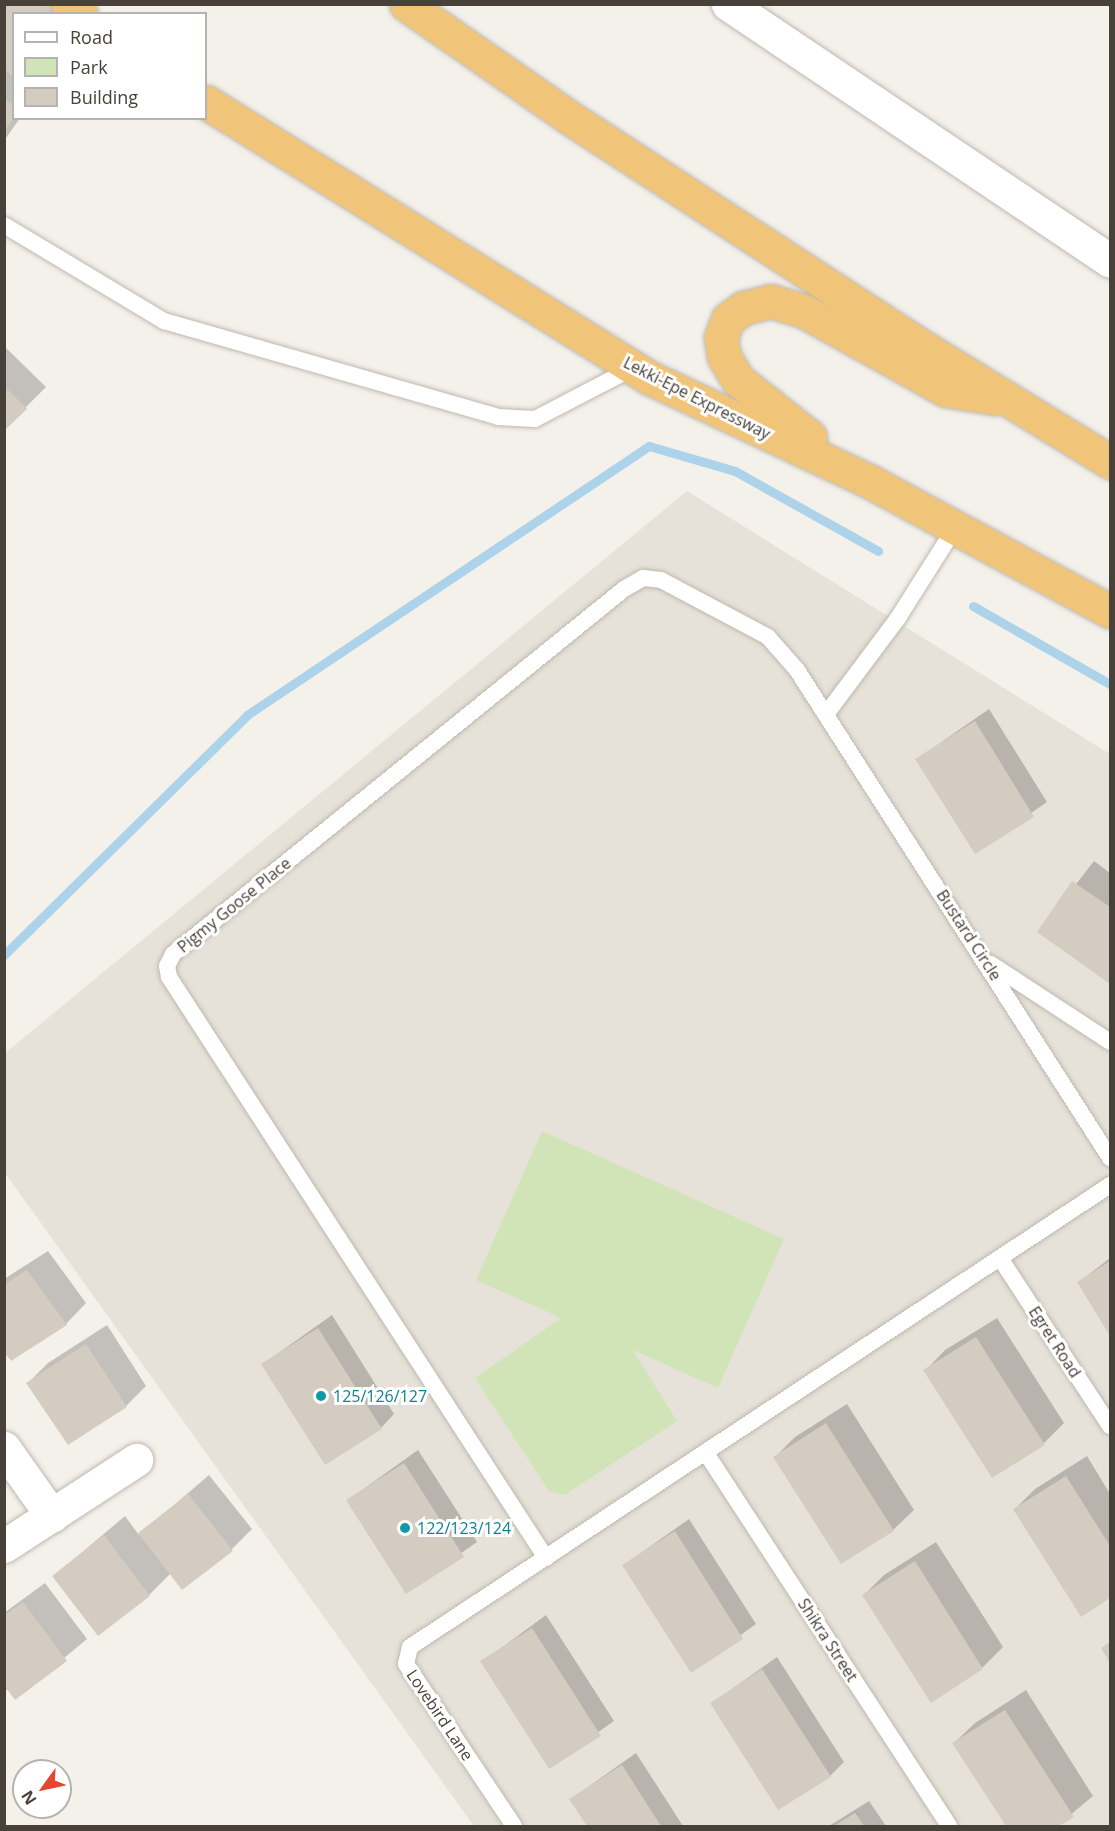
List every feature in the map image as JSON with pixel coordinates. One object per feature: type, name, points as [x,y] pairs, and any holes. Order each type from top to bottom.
[{"type":"highway","points":[[406,4],[567,116],[1110,462]]},
{"type":"highway","name":"Lekki-Epe Expressway","points":[[207,103],[633,368],[871,482],[1110,611]]},
{"type":"highway","points":[[871,482],[738,380],[724,357],[721,337],[728,319],[742,308],[771,301],[804,311],[946,390],[1008,398]]},
{"type":"street","points":[[728,4],[1110,261]]},
{"type":"street","points":[[4,1448],[52,1516]]},
{"type":"street","points":[[4,1546],[136,1460]]},
{"type":"lane","points":[[4,225],[164,321],[498,417],[535,419],[633,368]]},
{"type":"lane","points":[[826,713],[898,618],[955,528]]},
{"type":"lane","name":"Pigmy Goose Place","points":[[546,1558],[169,977],[167,966],[182,946],[643,578],[661,580],[768,637],[826,713]]},
{"type":"lane","name":"Bustard Circle","points":[[826,713],[986,960],[1110,1158]]},
{"type":"lane","points":[[986,960],[1110,1042]]},
{"type":"lane","points":[[546,1558],[1110,1185]]},
{"type":"lane","name":"Egret Road","points":[[1000,1258],[1110,1426]]},
{"type":"lane","name":"Shikra Street","points":[[706,1453],[949,1827]]},
{"type":"lane","name":"Lovebird Lane","points":[[514,1827],[406,1664],[406,1655],[546,1558]]},
{"type":"shaded area","points":[[687,491],[1110,754],[1110,1826],[474,1826],[5,1173],[4,1054]]},
{"type":"green space","points":[[542,1131],[784,1239],[718,1388],[633,1350],[677,1421],[565,1495],[549,1491],[475,1378],[561,1318],[476,1280]]},
{"type":"building","points":[[4,4],[67,4],[61,12],[12,12],[12,75],[4,70]]},
{"type":"building","points":[[4,99],[12,104],[12,120],[4,131]]},
{"type":"building","points":[[4,386],[27,409],[4,431]]},
{"type":"building","points":[[975,721],[1034,817],[975,854],[915,759]]},
{"type":"building","points":[[1072,881],[1110,907],[1110,984],[1037,932]]},
{"type":"building","points":[[1110,1261],[1110,1336],[1077,1282]]},
{"type":"building","points":[[27,1270],[67,1325],[11,1361],[4,1352],[4,1285]]},
{"type":"building","name":"125/126/127","points":[[318,1328],[382,1429],[325,1465],[261,1364]]},
{"type":"building","points":[[976,1337],[1045,1445],[992,1478],[923,1370]]},
{"type":"building","points":[[86,1344],[127,1407],[68,1445],[26,1383]]},
{"type":"building","points":[[826,1423],[894,1531],[841,1564],[773,1457]]},
{"type":"building","name":"122/123/124","points":[[404,1463],[464,1557],[406,1594],[346,1500]]},
{"type":"building","points":[[1066,1476],[1110,1546],[1110,1598],[1081,1617],[1013,1509]]},
{"type":"building","points":[[188,1494],[233,1551],[182,1590],[138,1533]]},
{"type":"building","points":[[675,1531],[743,1639],[691,1673],[622,1565]]},
{"type":"building","points":[[104,1535],[150,1596],[98,1636],[52,1576]]},
{"type":"building","points":[[915,1561],[983,1669],[931,1703],[862,1595]]},
{"type":"building","points":[[23,1602],[67,1661],[15,1700],[4,1685],[4,1616]]},
{"type":"building","points":[[532,1628],[601,1736],[549,1769],[480,1661]]},
{"type":"building","points":[[1110,1642],[1110,1663],[1101,1648]]},
{"type":"building","points":[[762,1669],[831,1777],[778,1810],[710,1703]]},
{"type":"building","points":[[1005,1710],[1074,1817],[1059,1826],[1006,1826],[952,1743]]},
{"type":"building","points":[[622,1765],[661,1826],[587,1826],[569,1799]]},
{"type":"building","points":[[855,1813],[864,1826],[834,1826]]},
{"type":"waterway","points":[[4,955],[247,715],[649,446],[735,471],[878,551]]},
{"type":"waterway","points":[[973,606],[1110,684]]},
{"type":"place","name":"125/126/127","points":[[321,1396]]},
{"type":"place","name":"122/123/124","points":[[405,1528]]}]
